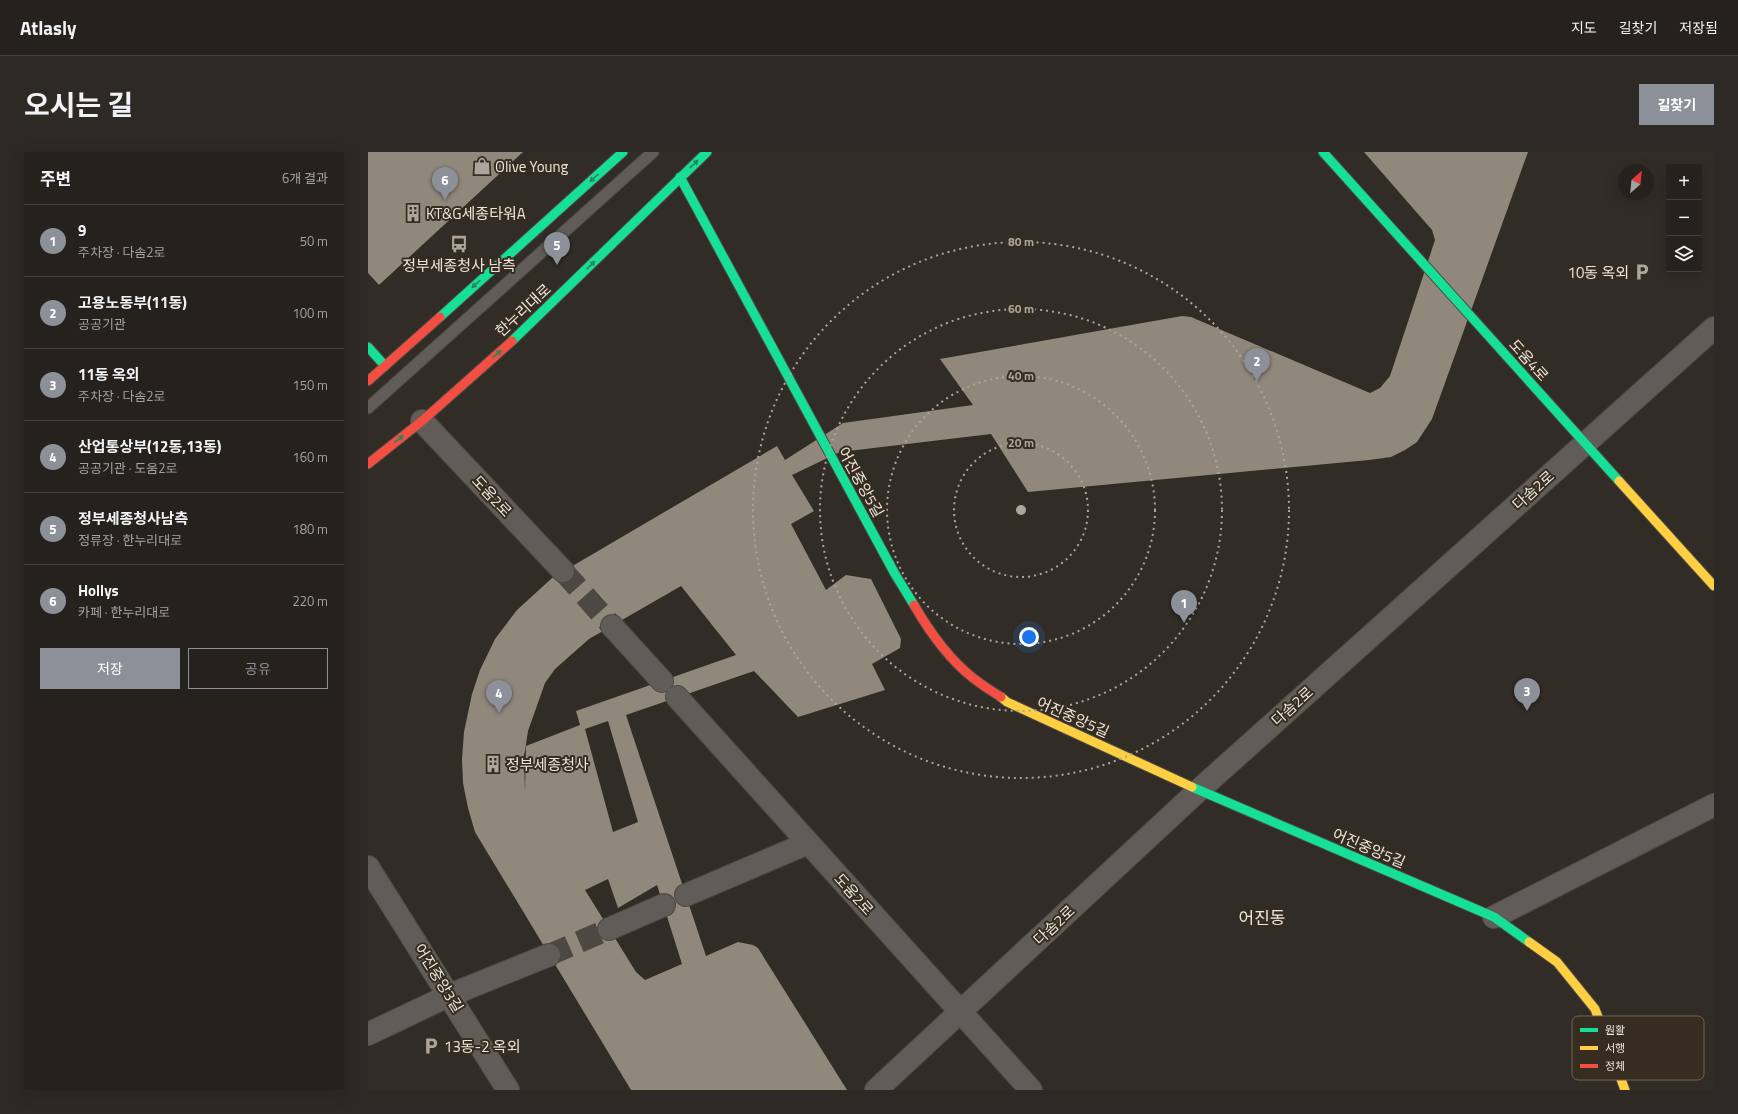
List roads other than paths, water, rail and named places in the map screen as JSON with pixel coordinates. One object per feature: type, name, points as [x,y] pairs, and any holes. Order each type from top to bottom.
[{"type":"street","points":[[368,381],[623,152]]},
{"type":"street","name":"한누리대로","points":[[368,464],[422,421],[524,330],[707,152]]},
{"type":"street","name":"도움4로","points":[[1323,152],[1714,586]]},
{"type":"street","name":"어진중앙5길","points":[[680,177],[895,574],[922,619],[947,651],[972,677],[1007,702],[1200,790],[1494,917],[1557,962],[1595,1009],[1598,1016]]},
{"type":"street","name":"다솜2로","points":[[876,1090],[961,1013],[1200,790],[1714,328]]},
{"type":"street","points":[[368,347],[385,366]]},
{"type":"street","name":"도움2로","points":[[422,421],[563,571]]},
{"type":"street","points":[[612,626],[662,681]]},
{"type":"street","name":"도움2로","points":[[677,697],[1031,1090]]},
{"type":"street","points":[[1494,917],[1714,805]]},
{"type":"street","points":[[686,895],[808,843]]},
{"type":"street","name":"어진중앙3길","points":[[368,867],[450,995],[508,1090]]},
{"type":"street","points":[[609,929],[664,905]]},
{"type":"street","points":[[368,1034],[450,995],[549,955]]},
{"type":"street","name":"어진중앙5길","points":[[1621,1080],[1625,1090]]},
{"type":"lane","points":[[368,408],[653,152]]},
{"type":"tunnel","points":[[563,571],[612,626]]},
{"type":"tunnel","points":[[549,955],[609,929]]},
{"type":"place","name":"Olive Young","points":[[482,166]]},
{"type":"place","name":"Hollys","points":[[445,200]]},
{"type":"place","name":"KT&G세종타워A","points":[[413,213]]},
{"type":"place","name":"정부세종청사 남측","points":[[459,244]]},
{"type":"place","name":"정부세종청사남측","points":[[557,265]]},
{"type":"place","name":"10동 옥외","points":[[1642,272]]},
{"type":"place","name":"고용노동부(11동)","points":[[1257,381]]},
{"type":"place","name":"9","points":[[1184,623]]},
{"type":"place","name":"11동 옥외","points":[[1527,711]]},
{"type":"place","name":"산업통상부(12동,13동)","points":[[499,713]]},
{"type":"place","name":"정부세종청사","points":[[493,764]]},
{"type":"place","name":"13동-2 옥외","points":[[431,1046]]},
{"type":"district","name":"어진동","points":[[1262,918]]}]
